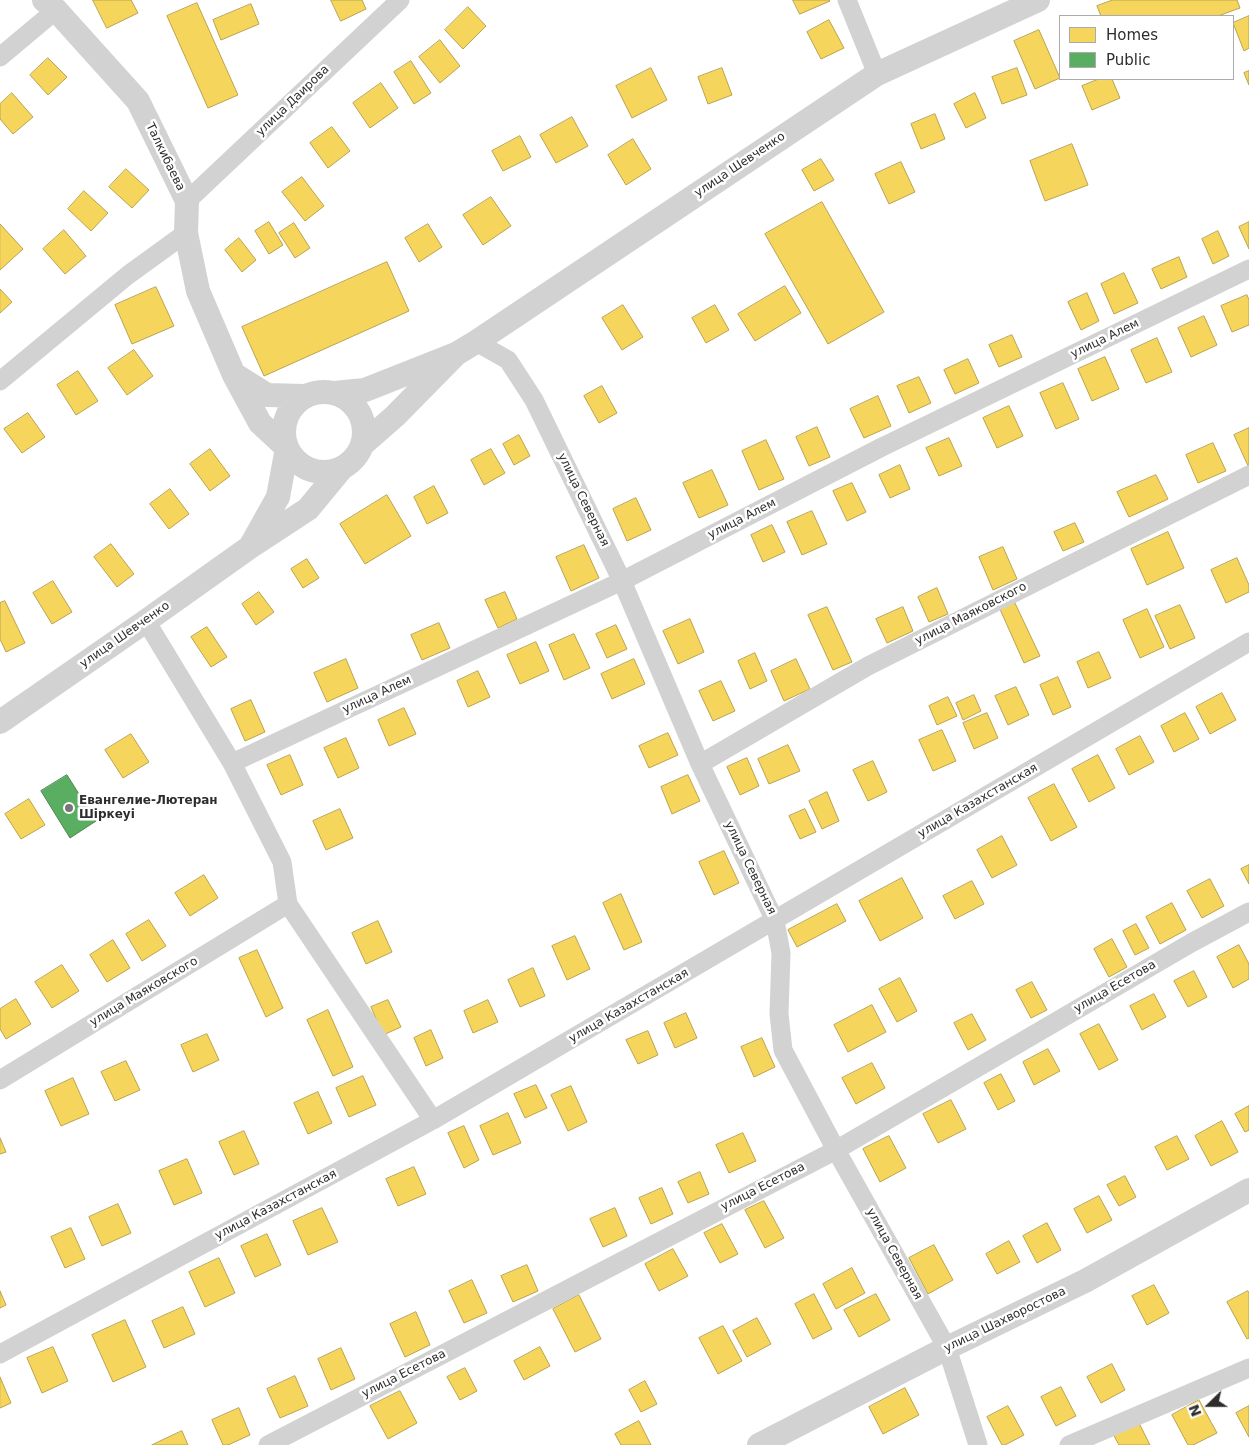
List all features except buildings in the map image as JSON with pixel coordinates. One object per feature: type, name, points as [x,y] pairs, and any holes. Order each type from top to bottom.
[{"type":"street","points":[[847,0],[877,74]]},
{"type":"street","name":"улица Шевченко","points":[[456,354],[877,74],[1038,0]]},
{"type":"street","name":"улица Даирова","points":[[187,201],[392,3]]},
{"type":"street","points":[[0,57],[50,5]]},
{"type":"street","name":"Талкибаева","points":[[50,5],[138,101],[187,201],[186,233],[198,291],[234,374],[260,423],[287,448]]},
{"type":"street","points":[[0,381],[128,275],[186,233]]},
{"type":"street","name":"улица Алем","points":[[232,763],[622,581],[882,447],[1249,269]]},
{"type":"street","name":"улица Северная","points":[[476,342],[508,360],[534,400],[622,581],[700,764],[775,921],[781,953],[779,1014],[783,1050],[836,1150],[947,1348],[978,1445]]},
{"type":"street","points":[[304,396],[295,403],[288,413],[284,424],[287,448],[294,459],[304,467],[315,472],[341,469],[354,459],[363,444],[395,416],[456,354]]},
{"type":"street","points":[[234,374],[267,395],[304,396],[319,392],[334,393],[366,390],[456,354]]},
{"type":"street","points":[[334,393],[346,398],[362,418],[363,444]]},
{"type":"street","points":[[250,547],[278,497],[287,448]]},
{"type":"street","name":"улица Шевченко","points":[[0,722],[250,547],[308,509],[341,469]]},
{"type":"street","name":"улица Маяковского","points":[[700,764],[868,666],[1249,476]]},
{"type":"street","points":[[146,621],[232,763],[282,862],[288,904],[433,1120]]},
{"type":"street","name":"улица Казахстанская","points":[[0,1354],[433,1120],[1249,642]]},
{"type":"street","name":"улица Маяковского","points":[[0,1080],[288,904]]},
{"type":"street","name":"улица Есетова","points":[[268,1445],[836,1150],[1191,943],[1249,912]]},
{"type":"street","name":"улица Шахворостова","points":[[759,1445],[947,1348],[1085,1281],[1249,1190]]},
{"type":"street","points":[[1069,1445],[1249,1368]]},
{"type":"place","name":"Евангелие-Лютеран Шіркеуі","points":[[69,808]]}]
